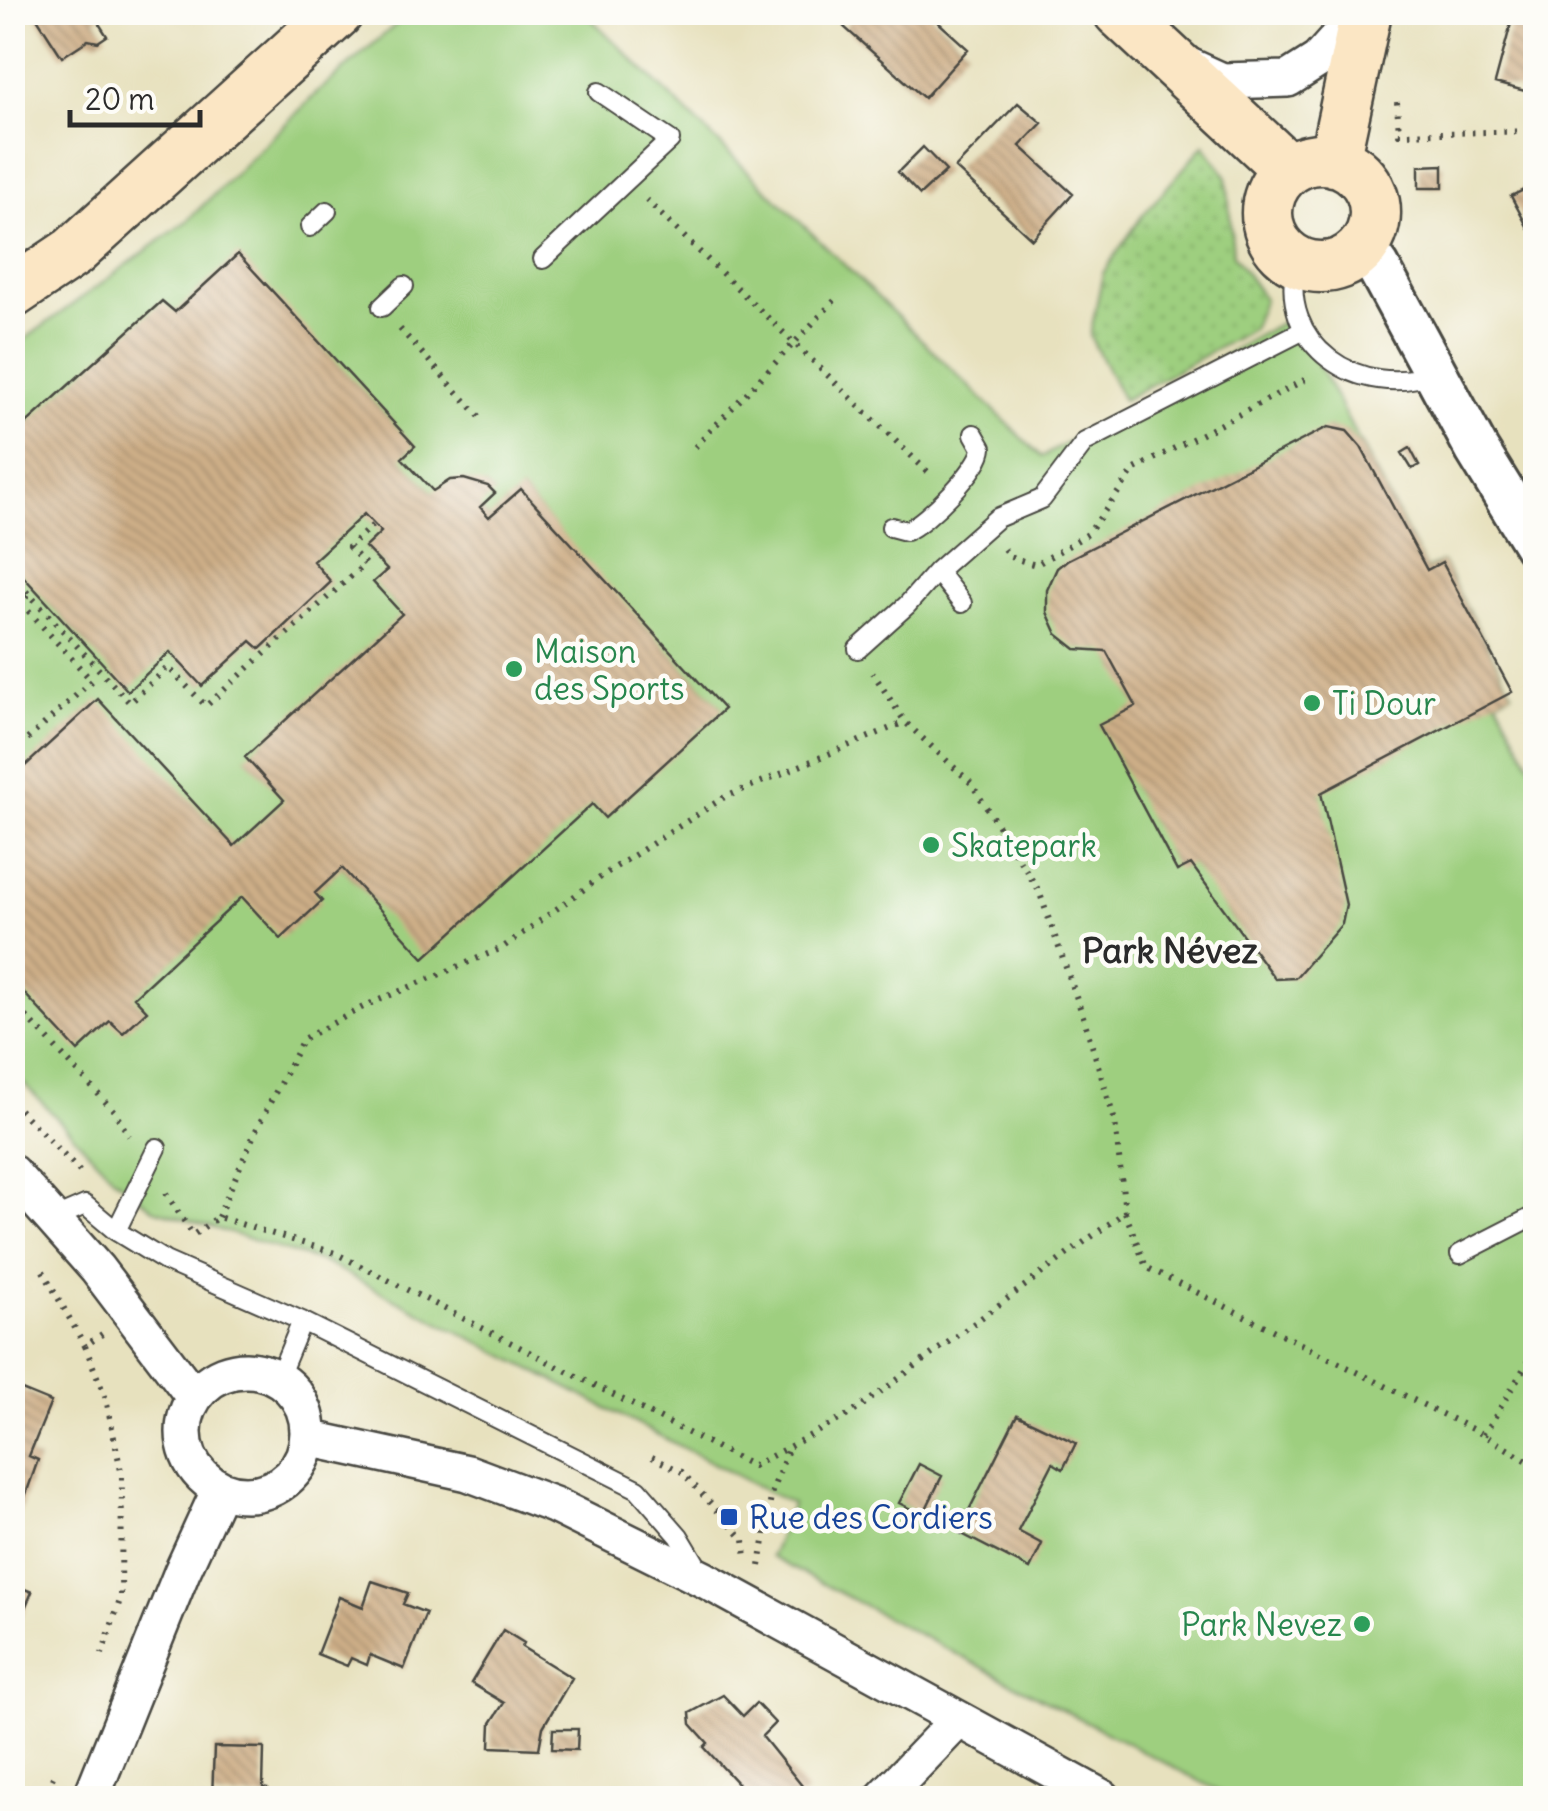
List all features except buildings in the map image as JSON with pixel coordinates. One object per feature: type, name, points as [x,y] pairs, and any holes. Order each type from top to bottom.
[{"type":"main road","points":[[12,293],[74,252],[338,12]]},
{"type":"main road","points":[[1118,12],[1166,56],[1311,164],[1353,167],[1374,195],[1374,230],[1355,258],[1322,268],[1289,258],[1268,230],[1268,196],[1311,164],[1363,12]]},
{"type":"street","points":[[1166,56],[1222,81],[1288,79],[1318,60],[1363,12]]},
{"type":"street","points":[[1363,246],[1536,546]]},
{"type":"street","points":[[12,1173],[56,1218],[194,1397]]},
{"type":"street","points":[[242,1370],[278,1379],[301,1404],[308,1421],[303,1457],[292,1474],[277,1486],[239,1494],[220,1489],[193,1466],[186,1449],[184,1431],[194,1397],[224,1374],[242,1370]]},
{"type":"street","points":[[308,1438],[468,1473],[554,1505],[705,1580],[1104,1798]]},
{"type":"street","points":[[91,1798],[182,1572],[220,1489]]},
{"type":"street","points":[[883,1798],[957,1721]]},
{"type":"lane","points":[[543,259],[670,140],[599,92]]},
{"type":"lane","points":[[310,227],[327,210]]},
{"type":"lane","points":[[1297,261],[1292,296],[1296,334],[1334,364],[1370,380],[1410,382],[1435,373]]},
{"type":"lane","points":[[382,307],[404,286]]},
{"type":"lane","points":[[858,649],[997,518],[1042,499],[1085,442],[1296,334]]},
{"type":"lane","points":[[891,526],[906,531],[914,528],[950,493],[982,456],[974,434]]},
{"type":"lane","points":[[937,571],[962,602]]},
{"type":"lane","points":[[116,1230],[157,1148]]},
{"type":"lane","points":[[56,1218],[84,1205],[165,1261],[302,1321],[638,1489],[679,1536],[705,1580]]},
{"type":"lane","points":[[1460,1254],[1536,1215]]},
{"type":"lane","points":[[278,1379],[302,1321]]},
{"type":"path","points":[[1397,88],[1399,134],[1536,131]]},
{"type":"path","points":[[626,181],[950,493]]},
{"type":"path","points":[[695,447],[835,300]]},
{"type":"path","points":[[399,328],[480,418]]},
{"type":"path","points":[[987,529],[1010,556],[1036,565],[1088,534],[1135,469],[1309,378],[1296,334]]},
{"type":"path","points":[[12,576],[130,703],[168,667],[206,706],[365,564],[349,546],[374,524]]},
{"type":"path","points":[[12,753],[92,682],[21,602],[29,594]]},
{"type":"path","points":[[870,667],[905,722],[971,784],[1039,891],[1084,1016],[1114,1121],[1125,1212],[1146,1266],[1536,1466]]},
{"type":"path","points":[[12,1002],[114,1111],[194,1235],[218,1217],[256,1128],[303,1039],[367,1006],[502,948],[608,872],[723,798],[905,722]]},
{"type":"path","points":[[218,1217],[335,1253],[753,1466],[866,1403],[1125,1212]]},
{"type":"path","points":[[34,1256],[85,1346],[106,1399],[122,1476],[121,1597],[96,1671]]},
{"type":"path","points":[[85,1346],[130,1312]]},
{"type":"path","points":[[1484,1436],[1536,1348]]},
{"type":"path","points":[[774,1573],[760,1566],[772,1491],[789,1447]]},
{"type":"path","points":[[43,1798],[60,1763]]},
{"type":"green space","points":[[409,13],[585,13],[1042,457],[1293,316],[1426,569],[1442,562],[1512,692],[1497,700],[1535,773],[1535,1798],[1232,1798],[771,1557],[792,1504],[325,1263],[153,1209],[114,1178],[13,1072],[13,348],[188,220],[320,90]]},
{"type":"green space","points":[[1204,145],[1227,177],[1233,255],[1264,299],[1252,329],[1123,400],[1090,336],[1103,273],[1142,216]]},
{"type":"place","name":"Maison des Sports","points":[[514,669]]},
{"type":"place","name":"Ti Dour","points":[[1312,703]]},
{"type":"place","name":"Skatepark","points":[[931,845]]},
{"type":"place","name":"Rue des Cordiers","points":[[729,1517]]},
{"type":"place","name":"Park Nevez","points":[[1362,1624]]},
{"type":"district","name":"Park Névez","points":[[1170,950]]}]
